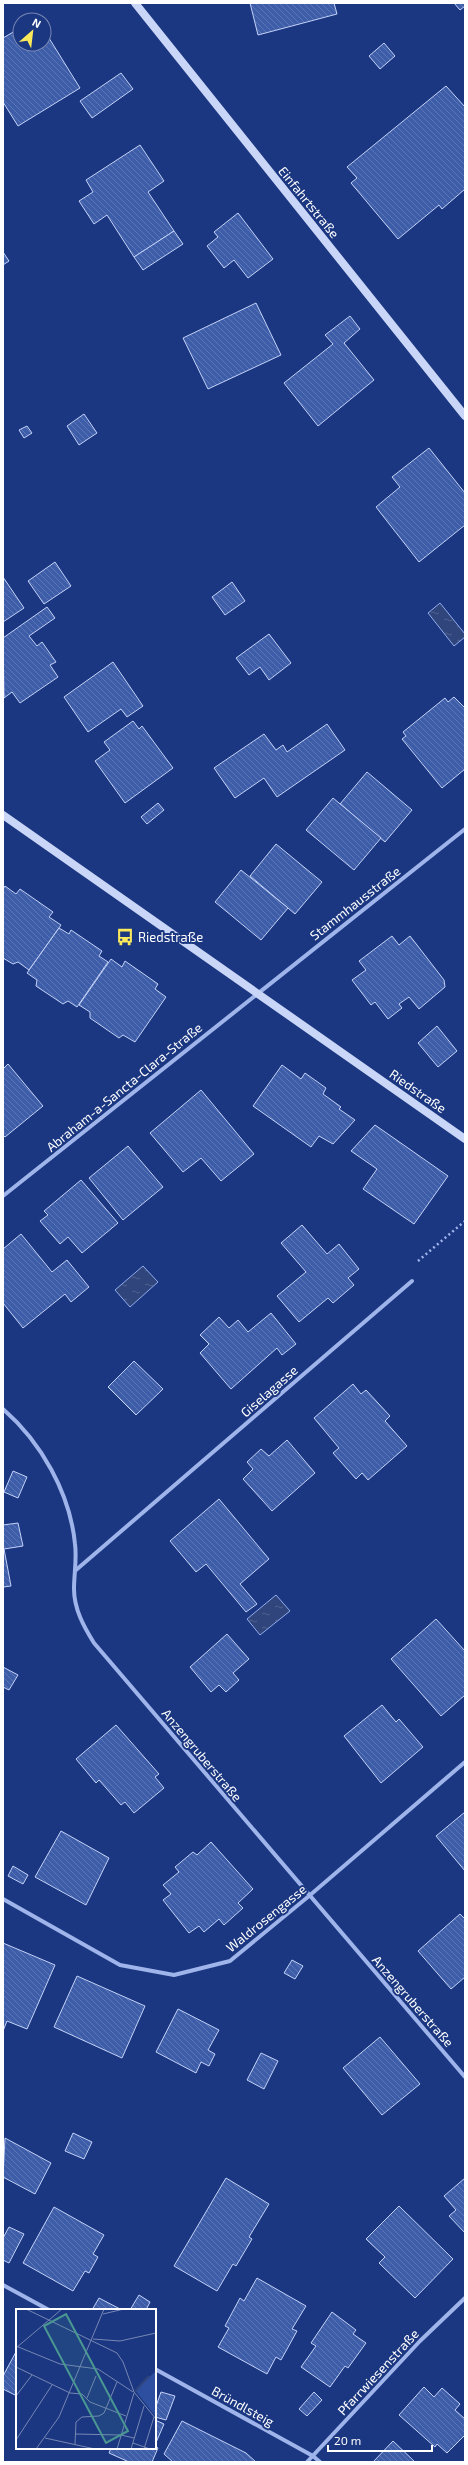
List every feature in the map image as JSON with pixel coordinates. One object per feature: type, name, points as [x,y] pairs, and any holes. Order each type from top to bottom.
[{"type":"street","name":"Einfahrtstraße","points":[[134,3],[465,416]]},
{"type":"street","name":"Riedstraße","points":[[3,815],[465,1139]]},
{"type":"street","name":"Stammhausstraße","points":[[257,993],[465,828]]},
{"type":"street","name":"Abraham-a-Sancta-Clara-Straße","points":[[3,1196],[257,993]]},
{"type":"street","name":"Giselagasse","points":[[76,1570],[412,1281]]},
{"type":"street","name":"Anzengruberstraße","points":[[3,1409],[32,1439],[50,1467],[62,1494],[71,1522],[75,1542],[76,1570],[74,1590],[76,1606],[84,1626],[94,1643],[309,1896],[465,2076]]},
{"type":"street","name":"Waldrosengasse","points":[[3,1899],[120,1964],[174,1975],[230,1961],[309,1896],[465,1762]]},
{"type":"street","points":[[3,2284],[47,2309]]},
{"type":"street","name":"Pfarrwiesenstraße","points":[[307,2462],[420,2341],[465,2298]]},
{"type":"street","name":"Bründlsteig","points":[[156,2370],[313,2456],[320,2462]]},
{"type":"path","points":[[412,1281],[419,1260],[465,1221]]},
{"type":"water","points":[[440,603],[465,634],[465,637],[454,646],[428,613]]},
{"type":"water","points":[[143,1266],[158,1282],[130,1307],[115,1290]]},
{"type":"water","points":[[276,1595],[290,1611],[260,1635],[247,1619]]},
{"type":"building","points":[[250,3],[334,3],[337,14],[258,35]]},
{"type":"building","points":[[454,3],[465,3],[465,6],[460,10]]},
{"type":"building","points":[[12,33],[12,52],[52,52],[52,43],[80,88],[18,126],[3,102],[3,38]]},
{"type":"building","points":[[384,43],[395,56],[380,69],[369,56]]},
{"type":"building","points":[[121,73],[133,89],[92,118],[80,101]]},
{"type":"building","points":[[446,86],[465,107],[465,189],[442,209],[439,205],[398,239],[351,183],[357,178],[347,167]]},
{"type":"building","points":[[140,145],[164,181],[148,192],[174,231],[134,257],[107,215],[94,224],[79,201],[93,192],[86,180]]},
{"type":"building","points":[[238,213],[273,259],[248,278],[234,260],[224,268],[207,246],[218,237],[214,232]]},
{"type":"building","points":[[174,231],[183,244],[143,270],[134,257]]},
{"type":"building","points":[[3,252],[9,261],[3,265]]},
{"type":"building","points":[[256,303],[281,355],[208,389],[183,338]]},
{"type":"building","points":[[350,316],[360,329],[344,343],[374,380],[318,426],[284,383],[333,344],[325,335]]},
{"type":"building","points":[[84,414],[97,433],[79,445],[67,426]]},
{"type":"building","points":[[27,426],[32,433],[24,438],[19,430]]},
{"type":"building","points":[[429,448],[465,493],[465,525],[419,562],[376,507],[400,487],[392,477]]},
{"type":"building","points":[[55,562],[71,586],[44,604],[28,581]]},
{"type":"building","points":[[3,577],[24,608],[3,622]]},
{"type":"building","points":[[232,582],[245,601],[225,615],[212,597]]},
{"type":"building","points":[[47,607],[55,618],[29,636],[37,646],[42,642],[56,662],[50,665],[58,677],[20,703],[12,692],[4,698],[3,638]]},
{"type":"building","points":[[269,634],[291,663],[269,680],[260,667],[249,675],[236,658]]},
{"type":"building","points":[[113,662],[143,706],[127,717],[121,709],[88,732],[64,697]]},
{"type":"building","points":[[454,697],[465,708],[465,769],[442,788],[402,739],[406,736],[403,732],[445,698],[448,702]]},
{"type":"building","points":[[133,721],[139,729],[142,726],[173,768],[125,803],[95,761],[110,750],[104,742]]},
{"type":"building","points":[[327,724],[345,750],[277,797],[264,778],[235,798],[214,768],[264,734],[276,750],[283,745],[287,752]]},
{"type":"building","points":[[367,772],[412,810],[385,842],[340,804]]},
{"type":"building","points":[[333,798],[381,838],[354,870],[306,830]]},
{"type":"building","points":[[158,803],[164,810],[147,824],[141,817]]},
{"type":"building","points":[[276,844],[322,882],[295,914],[250,876]]},
{"type":"building","points":[[241,870],[288,908],[261,940],[215,902]]},
{"type":"building","points":[[5,886],[16,894],[20,889],[53,912],[49,917],[61,925],[29,970],[18,962],[13,964],[3,958],[3,889]]},
{"type":"building","points":[[59,928],[69,934],[71,930],[102,951],[99,956],[108,962],[77,1007],[68,1001],[63,1004],[36,986],[37,980],[27,973]]},
{"type":"building","points":[[392,936],[399,945],[410,936],[444,980],[445,987],[419,1009],[409,997],[399,1004],[402,1008],[388,1019],[375,1002],[371,1005],[352,980],[366,970],[359,961]]},
{"type":"building","points":[[111,959],[122,967],[125,961],[158,984],[155,989],[166,997],[135,1042],[123,1035],[119,1038],[90,1018],[90,1012],[79,1005]]},
{"type":"building","points":[[437,1026],[457,1051],[438,1067],[418,1043]]},
{"type":"building","points":[[8,1064],[43,1106],[5,1137],[3,1135],[3,1069]]},
{"type":"building","points":[[282,1065],[301,1079],[305,1073],[326,1088],[323,1094],[341,1107],[339,1109],[355,1120],[333,1144],[319,1136],[311,1147],[253,1106]]},
{"type":"building","points":[[201,1090],[254,1154],[221,1181],[201,1158],[183,1172],[150,1133]]},
{"type":"building","points":[[375,1125],[448,1176],[414,1224],[363,1189],[377,1169],[351,1151]]},
{"type":"building","points":[[128,1146],[163,1187],[123,1220],[89,1178]]},
{"type":"building","points":[[81,1180],[118,1223],[82,1253],[68,1237],[60,1244],[40,1221],[48,1215],[44,1211]]},
{"type":"building","points":[[302,1225],[327,1254],[339,1244],[359,1269],[348,1278],[354,1285],[333,1303],[328,1298],[299,1322],[277,1296],[306,1272],[281,1243]]},
{"type":"building","points":[[21,1234],[52,1272],[67,1260],[89,1287],[71,1302],[65,1294],[23,1328],[3,1303],[3,1249]]},
{"type":"building","points":[[271,1313],[296,1344],[282,1355],[277,1348],[231,1389],[200,1353],[209,1344],[200,1335],[219,1317],[229,1328],[238,1320],[248,1332]]},
{"type":"building","points":[[134,1361],[163,1389],[136,1415],[108,1387]]},
{"type":"building","points":[[353,1384],[361,1394],[366,1390],[390,1416],[385,1421],[407,1446],[368,1480],[362,1473],[356,1479],[333,1453],[339,1448],[314,1418]]},
{"type":"building","points":[[287,1440],[315,1473],[272,1511],[243,1479],[253,1469],[247,1462],[261,1449],[269,1456]]},
{"type":"building","points":[[13,1471],[27,1477],[18,1498],[4,1492]]},
{"type":"building","points":[[219,1499],[269,1559],[240,1584],[257,1604],[246,1612],[206,1564],[196,1572],[170,1541]]},
{"type":"building","points":[[18,1523],[23,1546],[4,1549],[11,1586],[3,1587],[3,1525]]},
{"type":"building","points":[[436,1619],[465,1651],[465,1695],[441,1716],[391,1659]]},
{"type":"building","points":[[227,1634],[249,1659],[233,1673],[239,1680],[226,1692],[219,1685],[211,1692],[190,1667]]},
{"type":"building","points":[[3,1667],[18,1675],[9,1690],[3,1687]]},
{"type":"building","points":[[382,1705],[396,1722],[399,1719],[423,1747],[381,1783],[344,1736]]},
{"type":"building","points":[[116,1725],[159,1774],[155,1777],[164,1788],[134,1813],[125,1802],[121,1805],[99,1780],[96,1783],[76,1759]]},
{"type":"building","points":[[465,1812],[465,1871],[436,1836]]},
{"type":"building","points":[[61,1831],[109,1858],[86,1905],[35,1877]]},
{"type":"building","points":[[211,1842],[253,1889],[238,1903],[243,1908],[224,1925],[219,1919],[204,1932],[199,1926],[189,1933],[163,1900],[171,1894],[163,1885],[179,1872],[175,1867],[193,1852],[197,1855]]},
{"type":"building","points":[[13,1866],[28,1875],[23,1884],[8,1876]]},
{"type":"building","points":[[460,1914],[465,1919],[465,1977],[451,1989],[418,1951]]},
{"type":"building","points":[[3,1943],[55,1965],[27,2029],[7,2021],[3,2031]]},
{"type":"building","points":[[292,1960],[303,1966],[295,1979],[284,1973]]},
{"type":"building","points":[[77,1976],[145,2006],[122,2058],[54,2027]]},
{"type":"building","points":[[178,2009],[219,2030],[208,2050],[215,2054],[209,2066],[201,2062],[196,2073],[156,2052]]},
{"type":"building","points":[[380,2037],[420,2084],[382,2115],[343,2068]]},
{"type":"building","points":[[261,2053],[278,2061],[264,2089],[247,2080]]},
{"type":"building","points":[[73,2133],[92,2142],[84,2159],[65,2151]]},
{"type":"building","points":[[5,2138],[51,2163],[35,2194],[3,2177]]},
{"type":"building","points":[[226,2178],[269,2204],[249,2237],[252,2239],[236,2266],[233,2264],[217,2291],[174,2266]]},
{"type":"building","points":[[465,2178],[465,2233],[449,2216],[456,2210],[444,2196]]},
{"type":"building","points":[[399,2206],[453,2259],[415,2298],[379,2263],[385,2257],[366,2239]]},
{"type":"building","points":[[54,2207],[104,2235],[93,2254],[98,2257],[89,2273],[85,2271],[73,2291],[23,2263]]},
{"type":"building","points":[[9,2227],[24,2234],[9,2263],[3,2260],[3,2238]]},
{"type":"building","points":[[257,2278],[306,2306],[292,2329],[297,2331],[281,2360],[276,2357],[267,2374],[218,2347],[229,2328],[225,2326],[240,2298],[244,2301]]},
{"type":"building","points":[[139,2295],[150,2302],[146,2309],[131,2309]]},
{"type":"building","points":[[99,2298],[120,2309],[93,2309]]},
{"type":"building","points":[[332,2312],[356,2330],[353,2334],[366,2343],[348,2368],[345,2366],[330,2387],[301,2367],[316,2346],[311,2343]]},
{"type":"building","points":[[16,2352],[16,2396],[3,2389],[3,2376]]},
{"type":"building","points":[[424,2387],[434,2397],[442,2388],[460,2404],[455,2410],[465,2419],[465,2435],[447,2453],[437,2444],[435,2447],[399,2415]]},
{"type":"building","points":[[161,2392],[175,2396],[166,2420],[156,2417],[156,2406]]},
{"type":"building","points":[[314,2392],[322,2400],[307,2416],[299,2409]]},
{"type":"building","points":[[156,2420],[164,2424],[156,2443]]},
{"type":"building","points":[[182,2421],[246,2453],[256,2462],[173,2462],[164,2454]]},
{"type":"building","points":[[393,2441],[415,2462],[373,2462]]},
{"type":"building","points":[[156,2447],[158,2448],[152,2462],[129,2462],[109,2453],[111,2449],[156,2449]]},
{"type":"place","name":"Riedstraße","points":[[125,937]]}]
